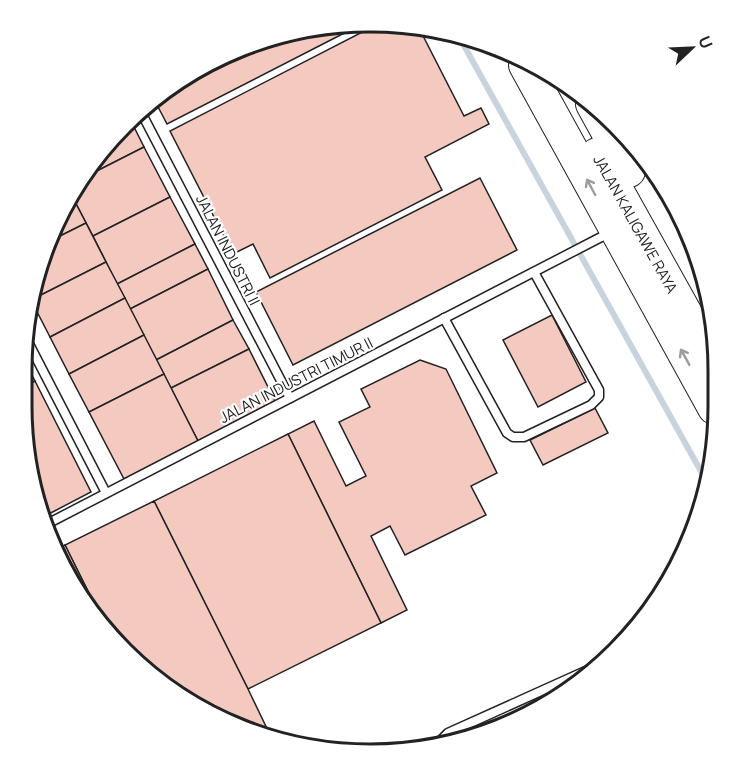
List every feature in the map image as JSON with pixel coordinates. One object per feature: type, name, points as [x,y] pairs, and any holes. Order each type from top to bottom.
[{"type":"highway","points":[[528,70],[609,233],[708,398]]},
{"type":"highway","name":"JALAN KALIGAWE RAYA","points":[[580,104],[708,352]]},
{"type":"highway","name":"JALAN KALIGAWE RAYA","points":[[581,106],[702,305]]},
{"type":"lane","name":"JALAN INDUSTRI II","points":[[144,118],[290,398]]},
{"type":"lane","name":"JALAN INDUSTRI TIMUR II","points":[[52,521],[609,233]]},
{"type":"lane","points":[[444,318],[507,433],[513,437],[524,437],[591,405],[598,397],[599,390],[534,272]]},
{"type":"lane","points":[[32,350],[106,493]]},
{"type":"lane","points":[[446,735],[566,681]]},
{"type":"building","points":[[346,32],[167,124],[158,106],[220,66],[282,43]]},
{"type":"building","points":[[362,32],[423,36],[464,116],[481,108],[489,124],[425,157],[442,190],[270,278],[253,244],[233,254],[170,131]]},
{"type":"building","points":[[134,128],[144,147],[96,171]]},
{"type":"building","points":[[144,147],[170,197],[93,236],[76,203],[96,171]]},
{"type":"building","points":[[480,178],[517,250],[293,365],[256,292]]},
{"type":"building","points":[[170,197],[195,244],[117,284],[93,236]]},
{"type":"building","points":[[76,203],[86,223],[58,237]]},
{"type":"building","points":[[86,223],[106,262],[40,295],[49,261],[58,237]]},
{"type":"building","points":[[195,244],[208,269],[130,309],[117,284]]},
{"type":"building","points":[[106,262],[125,298],[50,337],[37,311],[40,295]]},
{"type":"building","points":[[208,269],[233,320],[156,360],[130,309]]},
{"type":"building","points":[[125,298],[144,335],[69,374],[50,337]]},
{"type":"building","points":[[552,315],[586,382],[538,407],[503,340]]},
{"type":"building","points":[[233,320],[249,349],[171,388],[156,360]]},
{"type":"building","points":[[144,335],[164,374],[89,412],[69,374]]},
{"type":"building","points":[[249,349],[275,401],[198,441],[171,388]]},
{"type":"building","points":[[420,360],[446,369],[497,473],[471,486],[486,515],[405,555],[390,526],[371,536],[407,610],[381,623],[288,434],[314,421],[346,486],[366,476],[339,422],[370,407],[361,389]]},
{"type":"building","points":[[164,374],[198,441],[124,479],[89,412]]},
{"type":"building","points":[[35,381],[91,492],[49,514],[34,449],[32,383]]},
{"type":"building","points":[[595,408],[608,433],[543,465],[530,440]]},
{"type":"building","points":[[288,434],[381,623],[248,689],[154,501]]},
{"type":"building","points":[[154,501],[267,728],[220,709],[164,674],[147,659],[101,611],[89,593],[65,545]]},
{"type":"building","points":[[65,545],[88,591],[66,555],[62,546]]},
{"type":"waterway","points":[[463,45],[702,473]]}]
